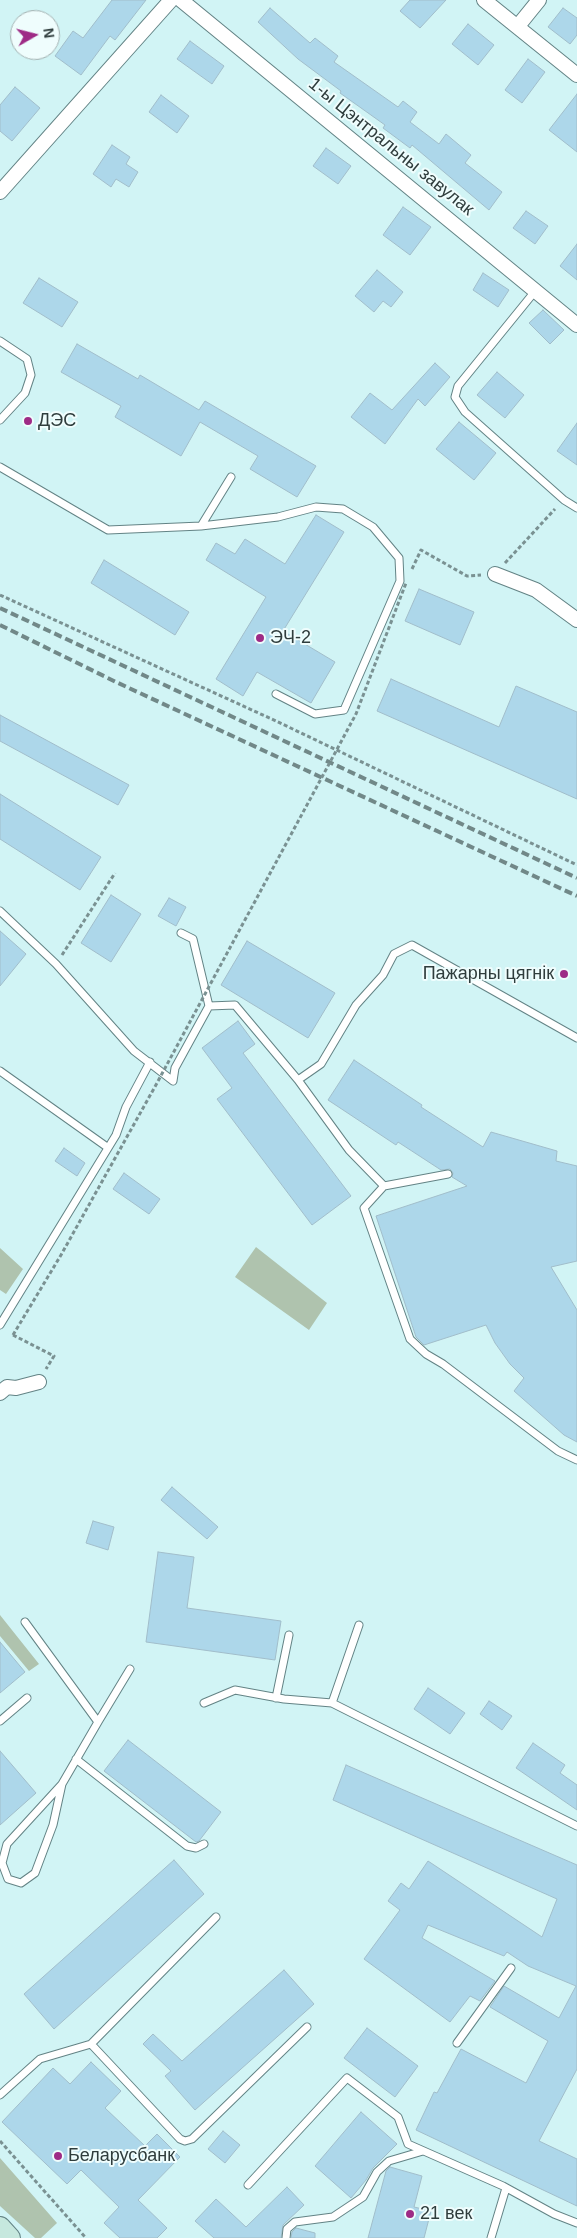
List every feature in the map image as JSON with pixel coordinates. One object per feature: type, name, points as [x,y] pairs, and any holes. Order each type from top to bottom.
[{"type":"main road","points":[[0,2227],[10,2238]]},
{"type":"street","points":[[0,192],[171,0]]},
{"type":"street","name":"1-ы Цэнтральны завулак","points":[[181,0],[577,325]]},
{"type":"street","points":[[484,0],[577,75]]},
{"type":"street","points":[[518,26],[539,0]]},
{"type":"street","points":[[495,574],[536,590],[577,620]]},
{"type":"street","points":[[0,1393],[7,1386],[16,1388],[39,1382]]},
{"type":"lane","points":[[536,290],[458,386],[455,397],[465,412],[564,500],[577,508]]},
{"type":"lane","points":[[0,341],[27,359],[32,375],[25,393],[0,420]]},
{"type":"lane","points":[[0,467],[108,530],[201,526],[278,517],[316,506],[343,509],[372,527],[399,558],[400,581],[344,710],[314,714],[276,694]]},
{"type":"lane","points":[[201,526],[231,477]]},
{"type":"lane","points":[[0,911],[56,964],[134,1051],[173,1081],[174,1068],[209,1006],[193,939],[182,934]]},
{"type":"lane","points":[[298,1080],[321,1064],[356,1005],[382,976],[394,954],[412,945],[577,1038]]},
{"type":"lane","points":[[209,1006],[235,1005],[298,1080],[349,1150],[384,1186]]},
{"type":"lane","points":[[0,1325],[121,1124],[126,1107],[150,1062]]},
{"type":"lane","points":[[0,1071],[107,1148]]},
{"type":"lane","points":[[448,1174],[384,1186],[364,1208],[410,1339],[426,1354],[443,1364],[558,1451],[577,1460]]},
{"type":"lane","points":[[25,1622],[98,1722]]},
{"type":"lane","points":[[332,1704],[359,1625]]},
{"type":"lane","points":[[276,1698],[289,1635]]},
{"type":"lane","points":[[62,1784],[53,1825],[36,1874],[21,1883],[8,1879],[2,1863],[7,1844],[62,1784],[130,1669]]},
{"type":"lane","points":[[204,1703],[235,1690],[276,1698],[332,1704],[577,1826]]},
{"type":"lane","points":[[0,1721],[27,1698]]},
{"type":"lane","points":[[76,1759],[187,1846],[196,1848],[204,1844]]},
{"type":"lane","points":[[0,2095],[40,2060],[91,2044],[216,1917]]},
{"type":"lane","points":[[457,2043],[511,1968]]},
{"type":"lane","points":[[91,2044],[180,2139],[185,2140],[192,2139],[307,2027]]},
{"type":"lane","points":[[248,2185],[347,2078],[398,2117],[408,2144],[506,2188],[554,2214],[577,2223]]},
{"type":"lane","points":[[286,2238],[287,2230],[294,2222],[332,2217],[363,2197],[378,2172],[389,2161],[423,2151]]},
{"type":"lane","points":[[491,2238],[506,2188]]},
{"type":"path","points":[[39,1382],[54,1356],[13,1335],[61,1255],[157,1084],[356,714],[406,583],[421,550],[468,576],[495,574],[564,500]]},
{"type":"path","points":[[0,595],[276,721],[577,865]]},
{"type":"path","points":[[56,964],[115,873]]},
{"type":"path","points":[[0,2141],[86,2238]]},
{"type":"green space","points":[[256,1247],[327,1303],[309,1330],[235,1277]]},
{"type":"green space","points":[[0,1248],[23,1269],[6,1294],[0,1290]]},
{"type":"green space","points":[[0,1615],[39,1664],[29,1671],[0,1636]]},
{"type":"green space","points":[[0,2158],[57,2223],[41,2238],[35,2238],[0,2206]]},
{"type":"building","points":[[112,0],[146,0],[115,40],[110,36],[81,75],[60,60],[60,49],[73,31],[83,38]]},
{"type":"building","points":[[410,0],[446,0],[420,28],[400,11]]},
{"type":"building","points":[[270,8],[310,43],[315,38],[338,56],[334,62],[398,107],[403,101],[417,112],[410,122],[439,144],[446,134],[471,155],[465,163],[502,192],[489,210],[412,145],[410,148],[383,128],[385,125],[340,93],[341,91],[298,59],[258,22]]},
{"type":"building","points":[[563,8],[577,18],[577,35],[570,44],[548,27]]},
{"type":"building","points":[[468,24],[494,45],[478,65],[452,44]]},
{"type":"building","points":[[190,41],[224,66],[212,84],[177,59]]},
{"type":"building","points":[[528,59],[545,72],[522,103],[505,90]]},
{"type":"building","points":[[15,87],[40,108],[12,141],[0,131],[0,105]]},
{"type":"building","points":[[577,94],[577,152],[549,130]]},
{"type":"building","points":[[161,95],[189,116],[177,133],[149,112]]},
{"type":"building","points":[[112,145],[130,157],[126,164],[138,172],[129,187],[116,179],[111,187],[93,174]]},
{"type":"building","points":[[326,148],[351,166],[338,184],[313,166]]},
{"type":"building","points":[[403,207],[431,227],[410,255],[383,235]]},
{"type":"building","points":[[526,211],[548,226],[535,244],[513,228]]},
{"type":"building","points":[[577,244],[577,280],[560,266]]},
{"type":"building","points":[[377,270],[403,292],[391,307],[383,301],[374,312],[355,296]]},
{"type":"building","points":[[483,273],[509,290],[498,307],[473,290]]},
{"type":"building","points":[[39,278],[78,302],[62,327],[23,303]]},
{"type":"building","points":[[543,310],[564,330],[550,344],[529,323]]},
{"type":"building","points":[[77,344],[138,379],[140,375],[199,410],[205,401],[316,466],[297,497],[250,469],[258,456],[200,422],[181,456],[115,417],[121,406],[61,372]]},
{"type":"building","points":[[435,363],[450,377],[425,406],[418,399],[385,444],[351,417],[370,393],[392,410]]},
{"type":"building","points":[[497,372],[524,395],[505,418],[477,395]]},
{"type":"building","points":[[459,422],[496,453],[474,480],[436,449]]},
{"type":"building","points":[[577,423],[577,465],[557,451]]},
{"type":"building","name":"ЭЧ-2","points":[[316,515],[344,532],[283,631],[335,662],[311,703],[257,672],[243,696],[216,679],[266,597],[206,560],[216,543],[235,554],[245,539],[285,564]]},
{"type":"building","points":[[104,560],[189,612],[175,635],[91,583]]},
{"type":"building","points":[[419,589],[474,612],[460,645],[405,621]]},
{"type":"building","points":[[391,679],[499,727],[516,686],[577,712],[577,799],[377,711]]},
{"type":"building","points":[[0,715],[129,785],[118,805],[0,741]]},
{"type":"building","points":[[0,794],[101,857],[80,890],[0,839]]},
{"type":"building","points":[[111,895],[141,914],[111,962],[81,943]]},
{"type":"building","points":[[169,898],[186,907],[176,926],[158,916]]},
{"type":"building","points":[[0,931],[26,954],[0,986]]},
{"type":"building","points":[[247,941],[335,993],[308,1038],[221,985]]},
{"type":"building","points":[[238,1021],[255,1044],[243,1053],[351,1196],[312,1225],[217,1099],[232,1088],[202,1048]]},
{"type":"building","points":[[354,1060],[422,1105],[421,1107],[483,1147],[491,1132],[557,1151],[556,1161],[577,1166],[577,1261],[551,1267],[577,1310],[577,1442],[564,1435],[514,1391],[524,1378],[510,1364],[495,1343],[486,1325],[424,1345],[416,1337],[376,1216],[467,1186],[452,1177],[453,1173],[450,1169],[441,1170],[398,1142],[396,1145],[328,1100]]},
{"type":"building","points":[[64,1148],[85,1163],[77,1176],[55,1161]]},
{"type":"building","points":[[124,1173],[160,1199],[149,1214],[113,1189]]},
{"type":"building","points":[[172,1487],[218,1527],[207,1539],[161,1500]]},
{"type":"building","points":[[93,1521],[114,1527],[108,1550],[86,1543]]},
{"type":"building","points":[[158,1552],[194,1557],[187,1608],[281,1621],[275,1660],[146,1642]]},
{"type":"building","points":[[0,1642],[25,1672],[0,1693]]},
{"type":"building","points":[[428,1688],[465,1713],[450,1734],[414,1709]]},
{"type":"building","points":[[489,1701],[512,1716],[502,1730],[480,1714]]},
{"type":"building","points":[[128,1740],[221,1812],[199,1841],[196,1842],[104,1771]]},
{"type":"building","points":[[533,1743],[565,1765],[560,1773],[577,1785],[577,1810],[516,1768]]},
{"type":"building","points":[[0,1751],[36,1793],[0,1825]]},
{"type":"building","points":[[346,1765],[577,1865],[577,2069],[539,2141],[577,2159],[577,2206],[416,2130],[434,2092],[437,2093],[461,2049],[526,2083],[548,2041],[490,2007],[504,1986],[559,2018],[576,1986],[528,1966],[507,1952],[504,1956],[428,1925],[422,1938],[495,1981],[480,2001],[470,1996],[450,2022],[364,1959],[400,1910],[388,1901],[401,1883],[409,1889],[428,1861],[542,1937],[557,1899],[333,1800]]},
{"type":"building","points":[[174,1860],[204,1894],[54,2029],[24,1994]]},
{"type":"building","points":[[284,1970],[314,2004],[195,2110],[165,2076],[171,2071],[143,2044],[153,2034],[182,2061]]},
{"type":"building","points":[[367,2028],[418,2066],[395,2097],[344,2058]]},
{"type":"building","points":[[91,2062],[121,2091],[105,2108],[145,2146],[157,2134],[180,2157],[138,2200],[167,2228],[157,2238],[120,2238],[104,2223],[119,2207],[81,2170],[67,2184],[2,2122],[53,2068],[70,2084]]},
{"type":"building","points":[[361,2112],[397,2144],[373,2168],[351,2198],[315,2166]]},
{"type":"building","points":[[223,2131],[240,2145],[225,2163],[208,2149]]},
{"type":"building","points":[[390,2167],[422,2176],[414,2207],[431,2211],[424,2238],[368,2238],[386,2171]]},
{"type":"building","points":[[287,2187],[304,2205],[283,2225],[281,2238],[214,2238],[195,2221],[216,2199],[246,2227]]},
{"type":"building","points":[[296,2228],[315,2233],[315,2238],[291,2238],[292,2232]]},
{"type":"railway","points":[[0,608],[577,878]]},
{"type":"railway","points":[[0,625],[116,682],[577,896]]},
{"type":"place","name":"ДЭС","points":[[28,421]]},
{"type":"place","name":"ЭЧ-2","points":[[260,638]]},
{"type":"place","name":"Пажарны цягнік","points":[[564,974]]},
{"type":"place","name":"Беларусбанк","points":[[58,2156]]},
{"type":"place","name":"21 век","points":[[410,2214]]}]
